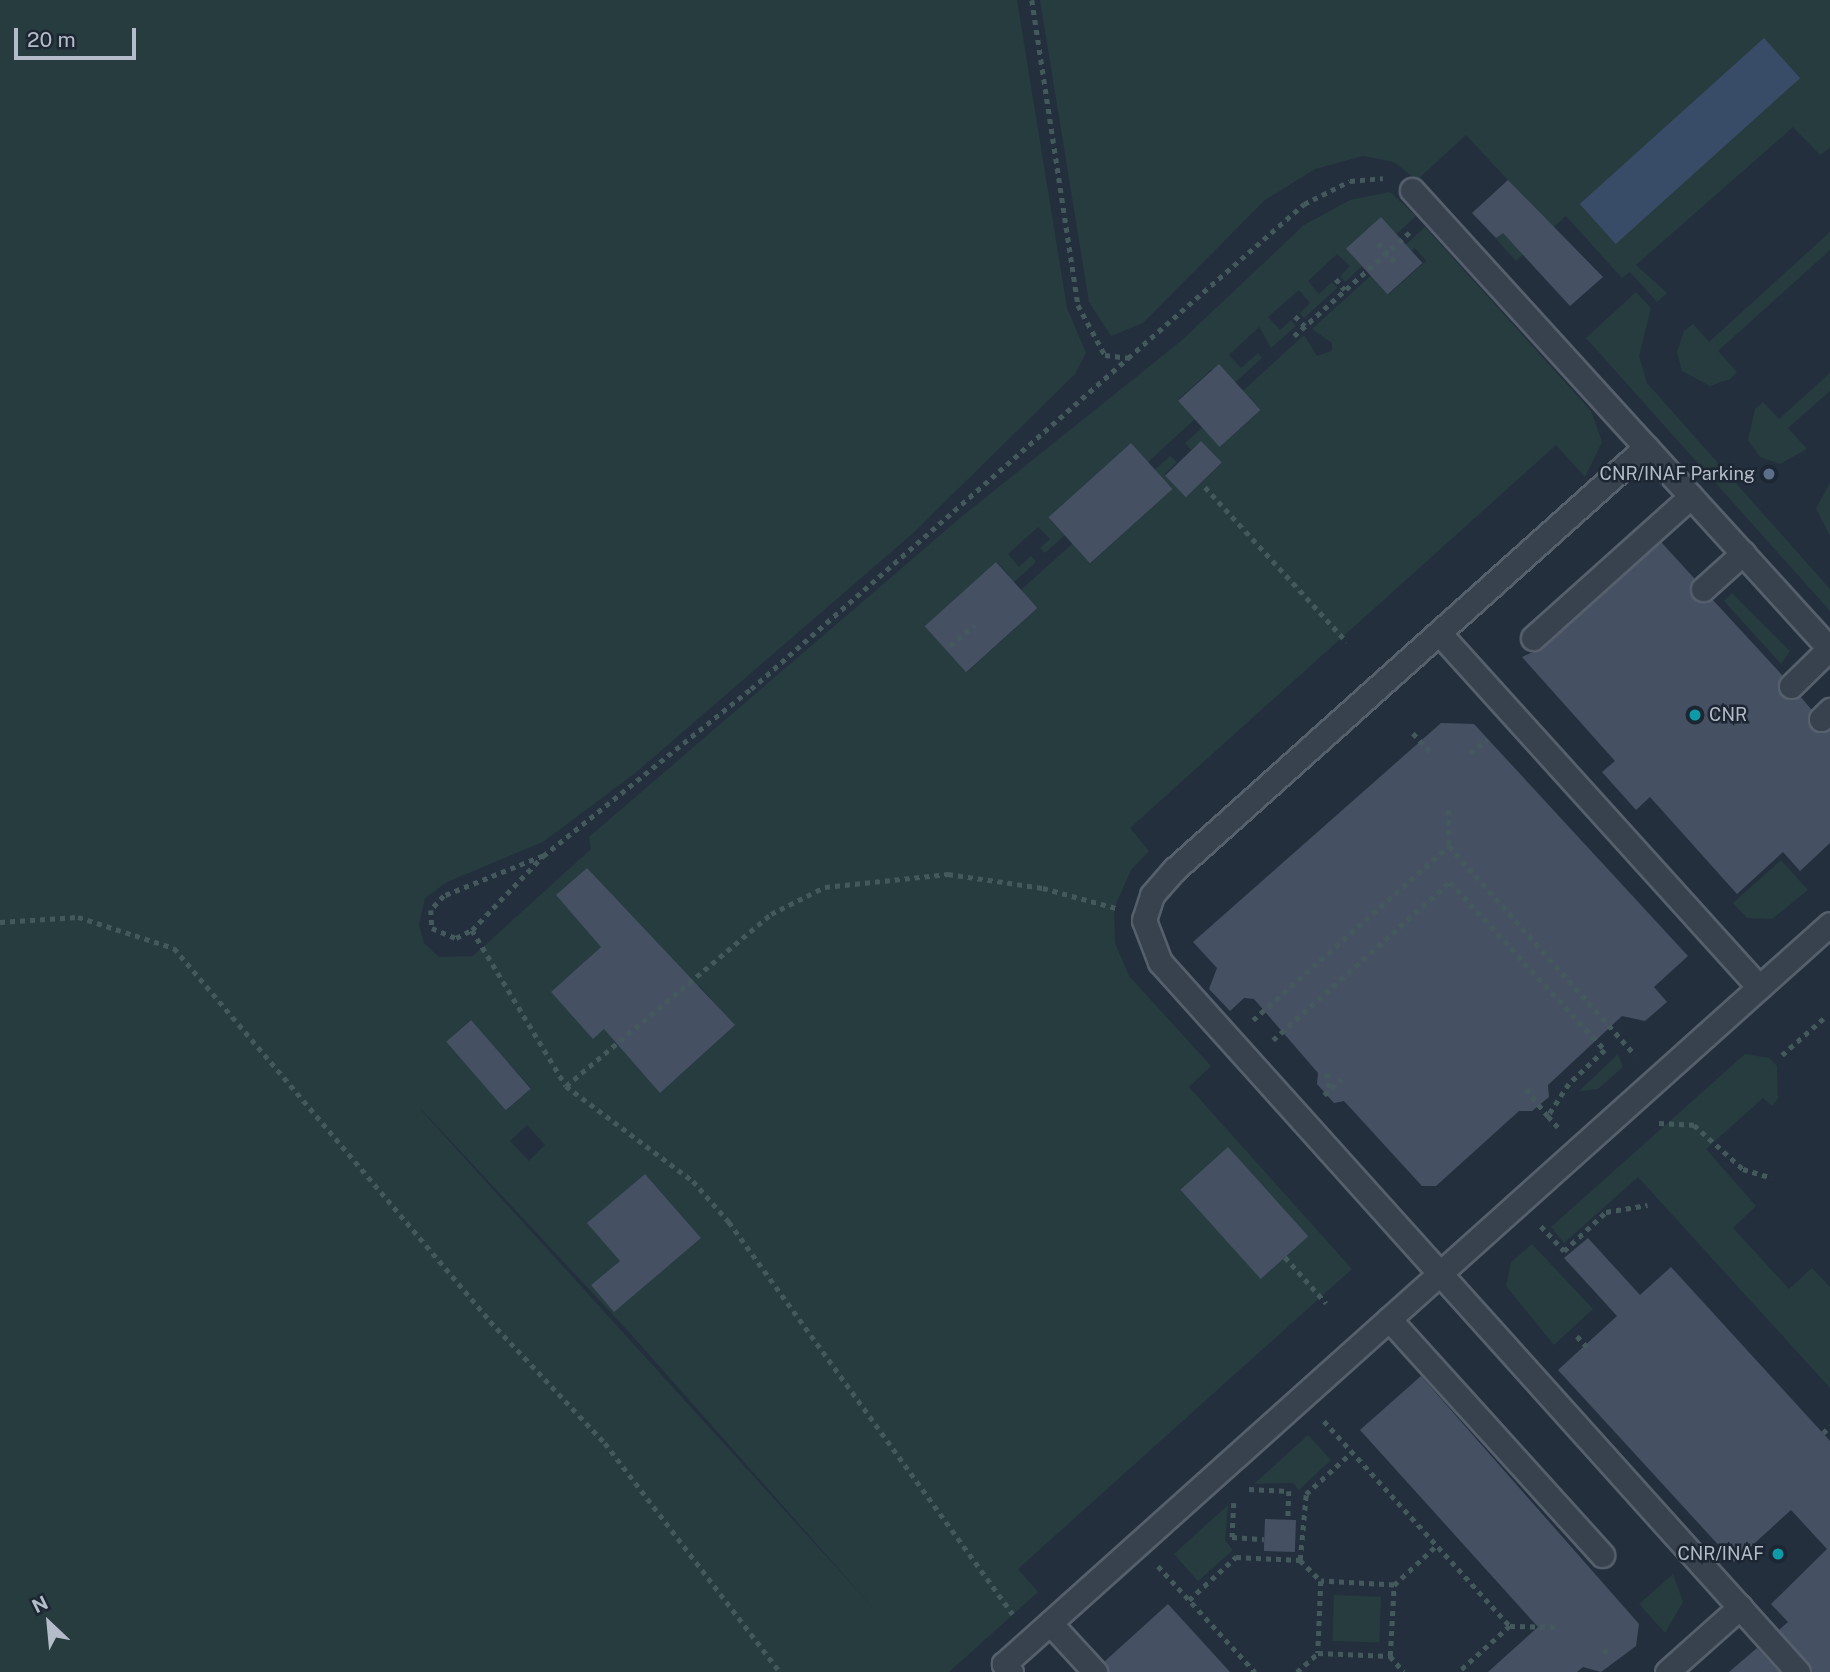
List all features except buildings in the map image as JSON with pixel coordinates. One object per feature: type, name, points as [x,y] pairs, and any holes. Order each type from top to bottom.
[{"type":"lane","points":[[1412,190],[1434,210],[1830,648],[1790,686]]},
{"type":"lane","points":[[1646,446],[1440,634],[1175,869],[1152,895],[1144,920],[1160,962],[1798,1672]]},
{"type":"lane","points":[[1533,638],[1691,496]]},
{"type":"lane","points":[[1703,589],[1743,553]]},
{"type":"lane","points":[[1440,634],[1759,987]]},
{"type":"lane","points":[[1003,1669],[1032,1638],[1830,924]]},
{"type":"lane","points":[[1389,1319],[1602,1555]]},
{"type":"lane","points":[[1667,1672],[1740,1607]]},
{"type":"lane","points":[[1050,1623],[1094,1672]]},
{"type":"path","points":[[1032,0],[1079,305],[1105,355],[1128,358]]},
{"type":"path","points":[[543,856],[482,878],[431,910],[432,928],[442,937],[472,929],[543,856],[751,689],[1304,204],[1350,181],[1389,178],[1412,190]]},
{"type":"path","points":[[1294,336],[1434,210]]},
{"type":"path","points":[[1378,243],[1396,263]]},
{"type":"path","points":[[1336,279],[1345,290]]},
{"type":"path","points":[[1295,316],[1304,326]]},
{"type":"path","points":[[1205,487],[1347,642]]},
{"type":"path","points":[[950,646],[974,625]]},
{"type":"path","points":[[1413,733],[1430,751]]},
{"type":"path","points":[[1470,753],[1487,739]]},
{"type":"path","points":[[1449,810],[1449,846],[1640,1060]]},
{"type":"path","points":[[1247,1026],[1449,846]]},
{"type":"path","points":[[566,1086],[771,914],[825,887],[948,874],[1043,888],[1121,909]]},
{"type":"path","points":[[1266,1047],[1450,882],[1605,1050],[1548,1116]]},
{"type":"path","points":[[0,922],[46,916],[100,921],[149,936],[181,955],[490,1321],[605,1443],[780,1672]]},
{"type":"path","points":[[472,929],[566,1086],[693,1181],[729,1222],[1032,1638]]},
{"type":"path","points":[[1782,1055],[1824,1018]]},
{"type":"path","points":[[1327,1073],[1330,1088]]},
{"type":"path","points":[[1315,1102],[1341,1079]]},
{"type":"path","points":[[1526,1089],[1567,1137]]},
{"type":"path","points":[[1648,1124],[1694,1125],[1743,1169],[1772,1178]]},
{"type":"path","points":[[1538,1223],[1564,1251],[1606,1212],[1647,1205]]},
{"type":"path","points":[[1285,1257],[1326,1303]]},
{"type":"path","points":[[1577,1336],[1589,1349]]},
{"type":"path","points":[[1319,1416],[1510,1626]]},
{"type":"path","points":[[1823,1433],[1830,1426]]},
{"type":"path","points":[[1300,1560],[1306,1494],[1352,1452]]},
{"type":"path","points":[[1253,1489],[1289,1491],[1288,1520]]},
{"type":"path","points":[[1233,1506],[1232,1538],[1264,1539]]},
{"type":"path","points":[[1390,1657],[1394,1585],[1437,1545]]},
{"type":"path","points":[[1189,1600],[1236,1557],[1300,1560],[1321,1581],[1394,1585]]},
{"type":"path","points":[[1155,1563],[1255,1672]]},
{"type":"path","points":[[1318,1653],[1321,1581]]},
{"type":"path","points":[[1459,1672],[1510,1626],[1557,1627]]},
{"type":"path","points":[[1604,1649],[1608,1654]]},
{"type":"path","points":[[1297,1672],[1318,1653],[1390,1657],[1404,1672]]},
{"type":"green space","points":[[0,0],[1017,0],[1067,308],[1086,353],[1075,374],[912,534],[634,774],[543,842],[447,882],[425,898],[419,925],[424,943],[439,957],[473,956],[591,849],[589,837],[960,518],[1181,341],[1304,225],[1350,200],[1390,192],[1416,216],[1345,282],[1340,276],[1350,266],[1337,254],[1308,281],[1319,294],[1332,282],[1337,288],[1304,318],[1300,313],[1310,303],[1299,290],[1268,317],[1280,330],[1291,320],[1296,326],[1271,348],[1259,327],[1229,355],[1241,368],[1258,353],[1262,358],[1218,398],[1224,382],[1212,369],[1178,400],[1208,407],[1134,475],[1142,456],[1131,443],[1049,517],[1060,530],[1078,514],[1083,519],[1045,553],[1040,548],[1050,539],[1038,527],[1008,554],[1019,567],[1031,556],[1036,562],[985,608],[979,602],[1009,575],[997,562],[926,627],[938,640],[972,617],[942,645],[967,672],[1038,608],[1027,597],[991,617],[1093,525],[1080,550],[1091,563],[1161,499],[1126,495],[1170,456],[1177,462],[1164,475],[1186,497],[1222,463],[1201,441],[1191,450],[1185,443],[1213,418],[1231,437],[1261,410],[1249,397],[1222,410],[1304,335],[1317,356],[1332,351],[1332,343],[1312,329],[1387,261],[1392,268],[1376,282],[1388,295],[1426,261],[1415,248],[1399,261],[1394,255],[1425,227],[1591,411],[1602,442],[1585,477],[1556,445],[1130,828],[1149,851],[1131,870],[1114,908],[1115,943],[1129,976],[1211,1066],[1189,1087],[1352,1269],[1018,1569],[1038,1592],[949,1672],[0,1672]],"holes":[[[587,868],[621,909],[591,935],[556,895]],[[632,919],[593,1038],[551,992]],[[699,985],[734,1026],[661,1092],[624,1052]],[[470,1020],[531,1088],[507,1110],[446,1042]],[[421,1109],[629,1332],[875,1610],[421,1110]],[[527,1125],[545,1145],[529,1161],[510,1141]],[[645,1174],[701,1238],[614,1311],[591,1285],[620,1261],[588,1223]]]},
{"type":"green space","points":[[1040,0],[1830,0],[1830,148],[1820,155],[1793,127],[1636,265],[1667,293],[1657,302],[1630,272],[1622,278],[1566,216],[1516,261],[1496,239],[1531,205],[1466,135],[1417,180],[1394,162],[1363,156],[1315,169],[1265,200],[1143,323],[1111,336],[1089,302]]},
{"type":"green space","points":[[1830,232],[1830,250],[1718,351],[1737,372],[1730,379],[1710,386],[1682,371],[1677,352],[1684,331],[1693,324],[1709,342]]},
{"type":"green space","points":[[1636,292],[1651,308],[1639,356],[1647,383],[1830,589],[1830,611],[1586,338]]},
{"type":"green space","points":[[1830,373],[1830,391],[1788,428],[1807,449],[1780,464],[1760,457],[1748,440],[1755,409],[1763,402],[1779,419]]},
{"type":"green space","points":[[1830,483],[1830,536],[1816,508]]},
{"type":"green space","points":[[1732,593],[1790,651],[1781,664],[1724,601]]},
{"type":"green space","points":[[1781,860],[1808,890],[1772,919],[1747,918],[1733,903]]},
{"type":"green space","points":[[1618,1054],[1623,1067],[1598,1089],[1579,1091]]},
{"type":"green space","points":[[1745,1054],[1769,1058],[1777,1066],[1778,1098],[1772,1106],[1763,1098],[1706,1149],[1756,1206],[1733,1228],[1789,1289],[1812,1268],[1830,1287],[1830,1388],[1638,1177],[1564,1243],[1551,1227]]},
{"type":"green space","points":[[1532,1244],[1593,1309],[1554,1345],[1506,1286],[1511,1262]]},
{"type":"green space","points":[[1308,1435],[1331,1460],[1299,1490],[1293,1483],[1254,1484]]},
{"type":"green space","points":[[1228,1505],[1225,1540],[1233,1550],[1198,1581],[1174,1554]]},
{"type":"green space","points":[[1673,1574],[1683,1602],[1665,1633],[1639,1604]]},
{"type":"green space","points":[[1334,1595],[1381,1597],[1379,1643],[1332,1641]]},
{"type":"water","points":[[1764,38],[1800,78],[1616,244],[1580,204]]},
{"type":"place","name":"CNR/INAF Parking","points":[[1769,474]]},
{"type":"place","name":"CNR","points":[[1695,715]]},
{"type":"place","name":"CNR/INAF","points":[[1778,1554]]}]
